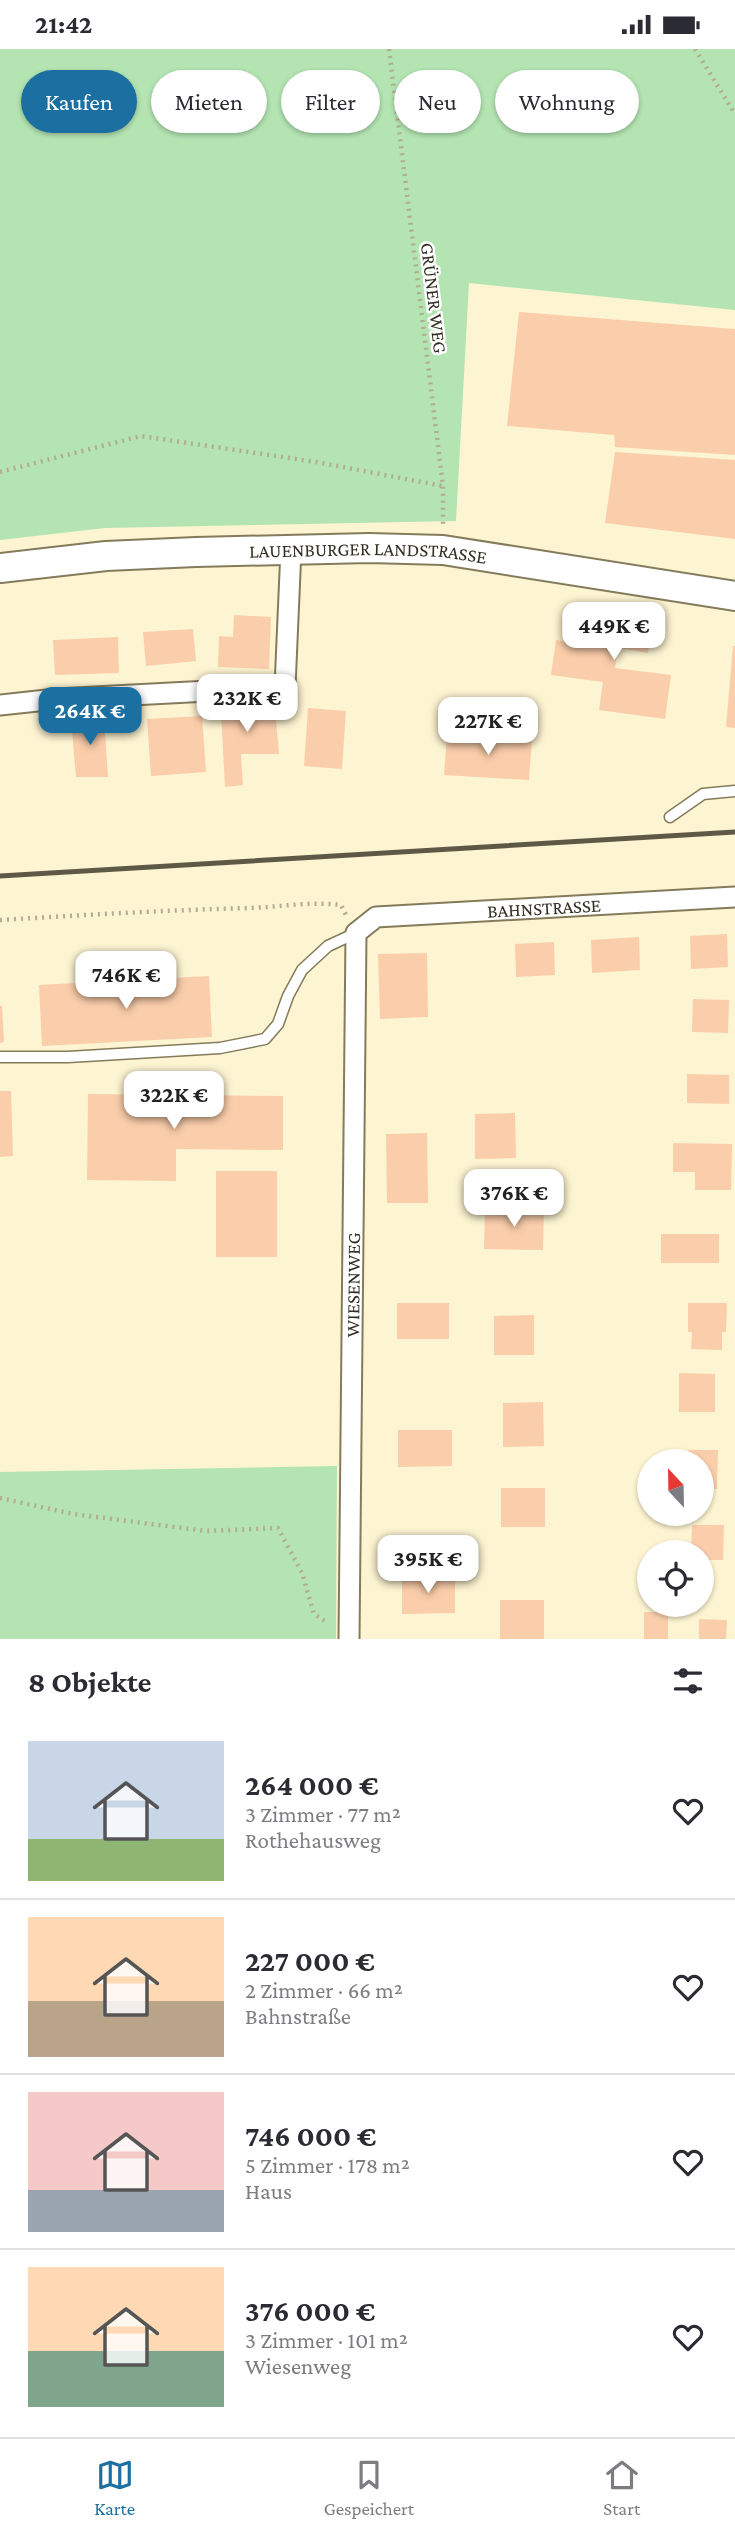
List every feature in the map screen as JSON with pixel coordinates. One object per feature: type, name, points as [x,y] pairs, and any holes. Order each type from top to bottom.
[{"type":"main road","name":"LAUENBURGER LANDSTRASSE","points":[[0,568],[106,556],[291,549],[443,550],[735,596]]},
{"type":"street","points":[[0,705],[55,699],[285,687],[291,549]]},
{"type":"street","name":"BAHNSTRASSE","points":[[356,933],[376,917],[735,897]]},
{"type":"street","name":"WIESENWEG","points":[[349,1638],[356,933]]},
{"type":"lane","points":[[670,817],[703,794],[735,791]]},
{"type":"lane","points":[[0,1057],[68,1057],[220,1048],[265,1039],[278,1024],[288,996],[302,970],[328,946],[356,933]]},
{"type":"path","name":"GRÜNER WEG","points":[[389,49],[443,487],[443,550]]},
{"type":"path","points":[[695,49],[735,114]]},
{"type":"path","points":[[0,472],[141,436],[316,462],[443,487]]},
{"type":"path","points":[[0,920],[142,911],[263,908],[316,902],[341,905],[356,933]]},
{"type":"path","points":[[0,1498],[74,1514],[206,1531],[278,1528],[302,1573],[314,1614],[349,1638]]},
{"type":"green space","points":[[0,49],[735,49],[735,310],[469,283],[456,521],[105,528],[0,540]]},
{"type":"green space","points":[[337,1466],[336,1639],[0,1639],[0,1472]]},
{"type":"building","points":[[519,312],[735,329],[735,455],[615,447],[614,435],[507,426]]},
{"type":"building","points":[[615,452],[735,460],[735,539],[605,523]]},
{"type":"building","points":[[582,606],[653,616],[648,653],[618,648],[615,668],[671,675],[665,719],[599,710],[603,682],[551,675],[556,640],[577,643]]},
{"type":"building","points":[[234,615],[271,617],[269,669],[218,667],[219,636],[233,637]]},
{"type":"building","points":[[193,629],[196,661],[146,666],[143,632]]},
{"type":"building","points":[[118,637],[119,673],[55,675],[53,640]]},
{"type":"building","points":[[735,646],[735,728],[726,727]]},
{"type":"building","points":[[274,698],[279,754],[241,754],[243,785],[225,787],[221,713],[230,699]]},
{"type":"building","points":[[308,708],[346,711],[342,769],[304,766]]},
{"type":"building","points":[[202,716],[206,772],[151,776],[147,719]]},
{"type":"building","points":[[104,717],[108,777],[76,777],[71,718]]},
{"type":"building","points":[[447,735],[532,739],[529,780],[444,775]]},
{"type":"building","points":[[727,934],[728,967],[691,969],[690,936]]},
{"type":"building","points":[[639,937],[640,970],[592,973],[591,940]]},
{"type":"building","points":[[554,942],[555,975],[516,977],[515,944]]},
{"type":"building","points":[[427,953],[428,1017],[380,1019],[378,954]]},
{"type":"building","points":[[209,976],[212,1037],[42,1046],[39,985]]},
{"type":"building","points":[[693,999],[729,1000],[728,1033],[692,1032]]},
{"type":"building","points":[[0,1006],[4,1042],[0,1043]]},
{"type":"building","points":[[687,1074],[729,1075],[729,1104],[687,1103]]},
{"type":"building","points":[[0,1091],[11,1091],[13,1156],[0,1157]]},
{"type":"building","points":[[88,1094],[283,1096],[283,1150],[176,1149],[176,1181],[87,1180]]},
{"type":"building","points":[[515,1113],[516,1158],[475,1159],[475,1114]]},
{"type":"building","points":[[427,1133],[428,1203],[387,1203],[386,1134]]},
{"type":"building","points":[[673,1143],[732,1144],[731,1190],[695,1190],[695,1172],[673,1172]]},
{"type":"building","points":[[216,1171],[277,1171],[277,1257],[216,1257]]},
{"type":"building","points":[[485,1208],[544,1209],[543,1250],[484,1249]]},
{"type":"building","points":[[661,1234],[719,1234],[719,1263],[661,1263]]},
{"type":"building","points":[[397,1303],[449,1303],[449,1339],[397,1339]]},
{"type":"building","points":[[688,1303],[727,1303],[722,1350],[691,1349],[692,1332],[688,1332]]},
{"type":"building","points":[[534,1315],[534,1355],[494,1355],[494,1316]]},
{"type":"building","points":[[679,1373],[715,1374],[715,1412],[679,1412]]},
{"type":"building","points":[[543,1402],[544,1446],[503,1447],[503,1403]]},
{"type":"building","points":[[398,1430],[452,1430],[452,1466],[398,1467]]},
{"type":"building","points":[[714,1450],[718,1450],[717,1489],[714,1489]]},
{"type":"building","points":[[501,1488],[545,1488],[545,1527],[501,1527]]},
{"type":"building","points":[[724,1525],[723,1560],[714,1560],[714,1540],[691,1540],[692,1526]]},
{"type":"building","points":[[402,1577],[455,1577],[455,1613],[402,1614]]},
{"type":"building","points":[[500,1600],[544,1600],[544,1639],[500,1639]]},
{"type":"building","points":[[644,1617],[668,1617],[668,1639],[644,1639]]},
{"type":"building","points":[[699,1619],[727,1620],[726,1639],[699,1639]]},
{"type":"railway","points":[[0,876],[735,832]]}]
